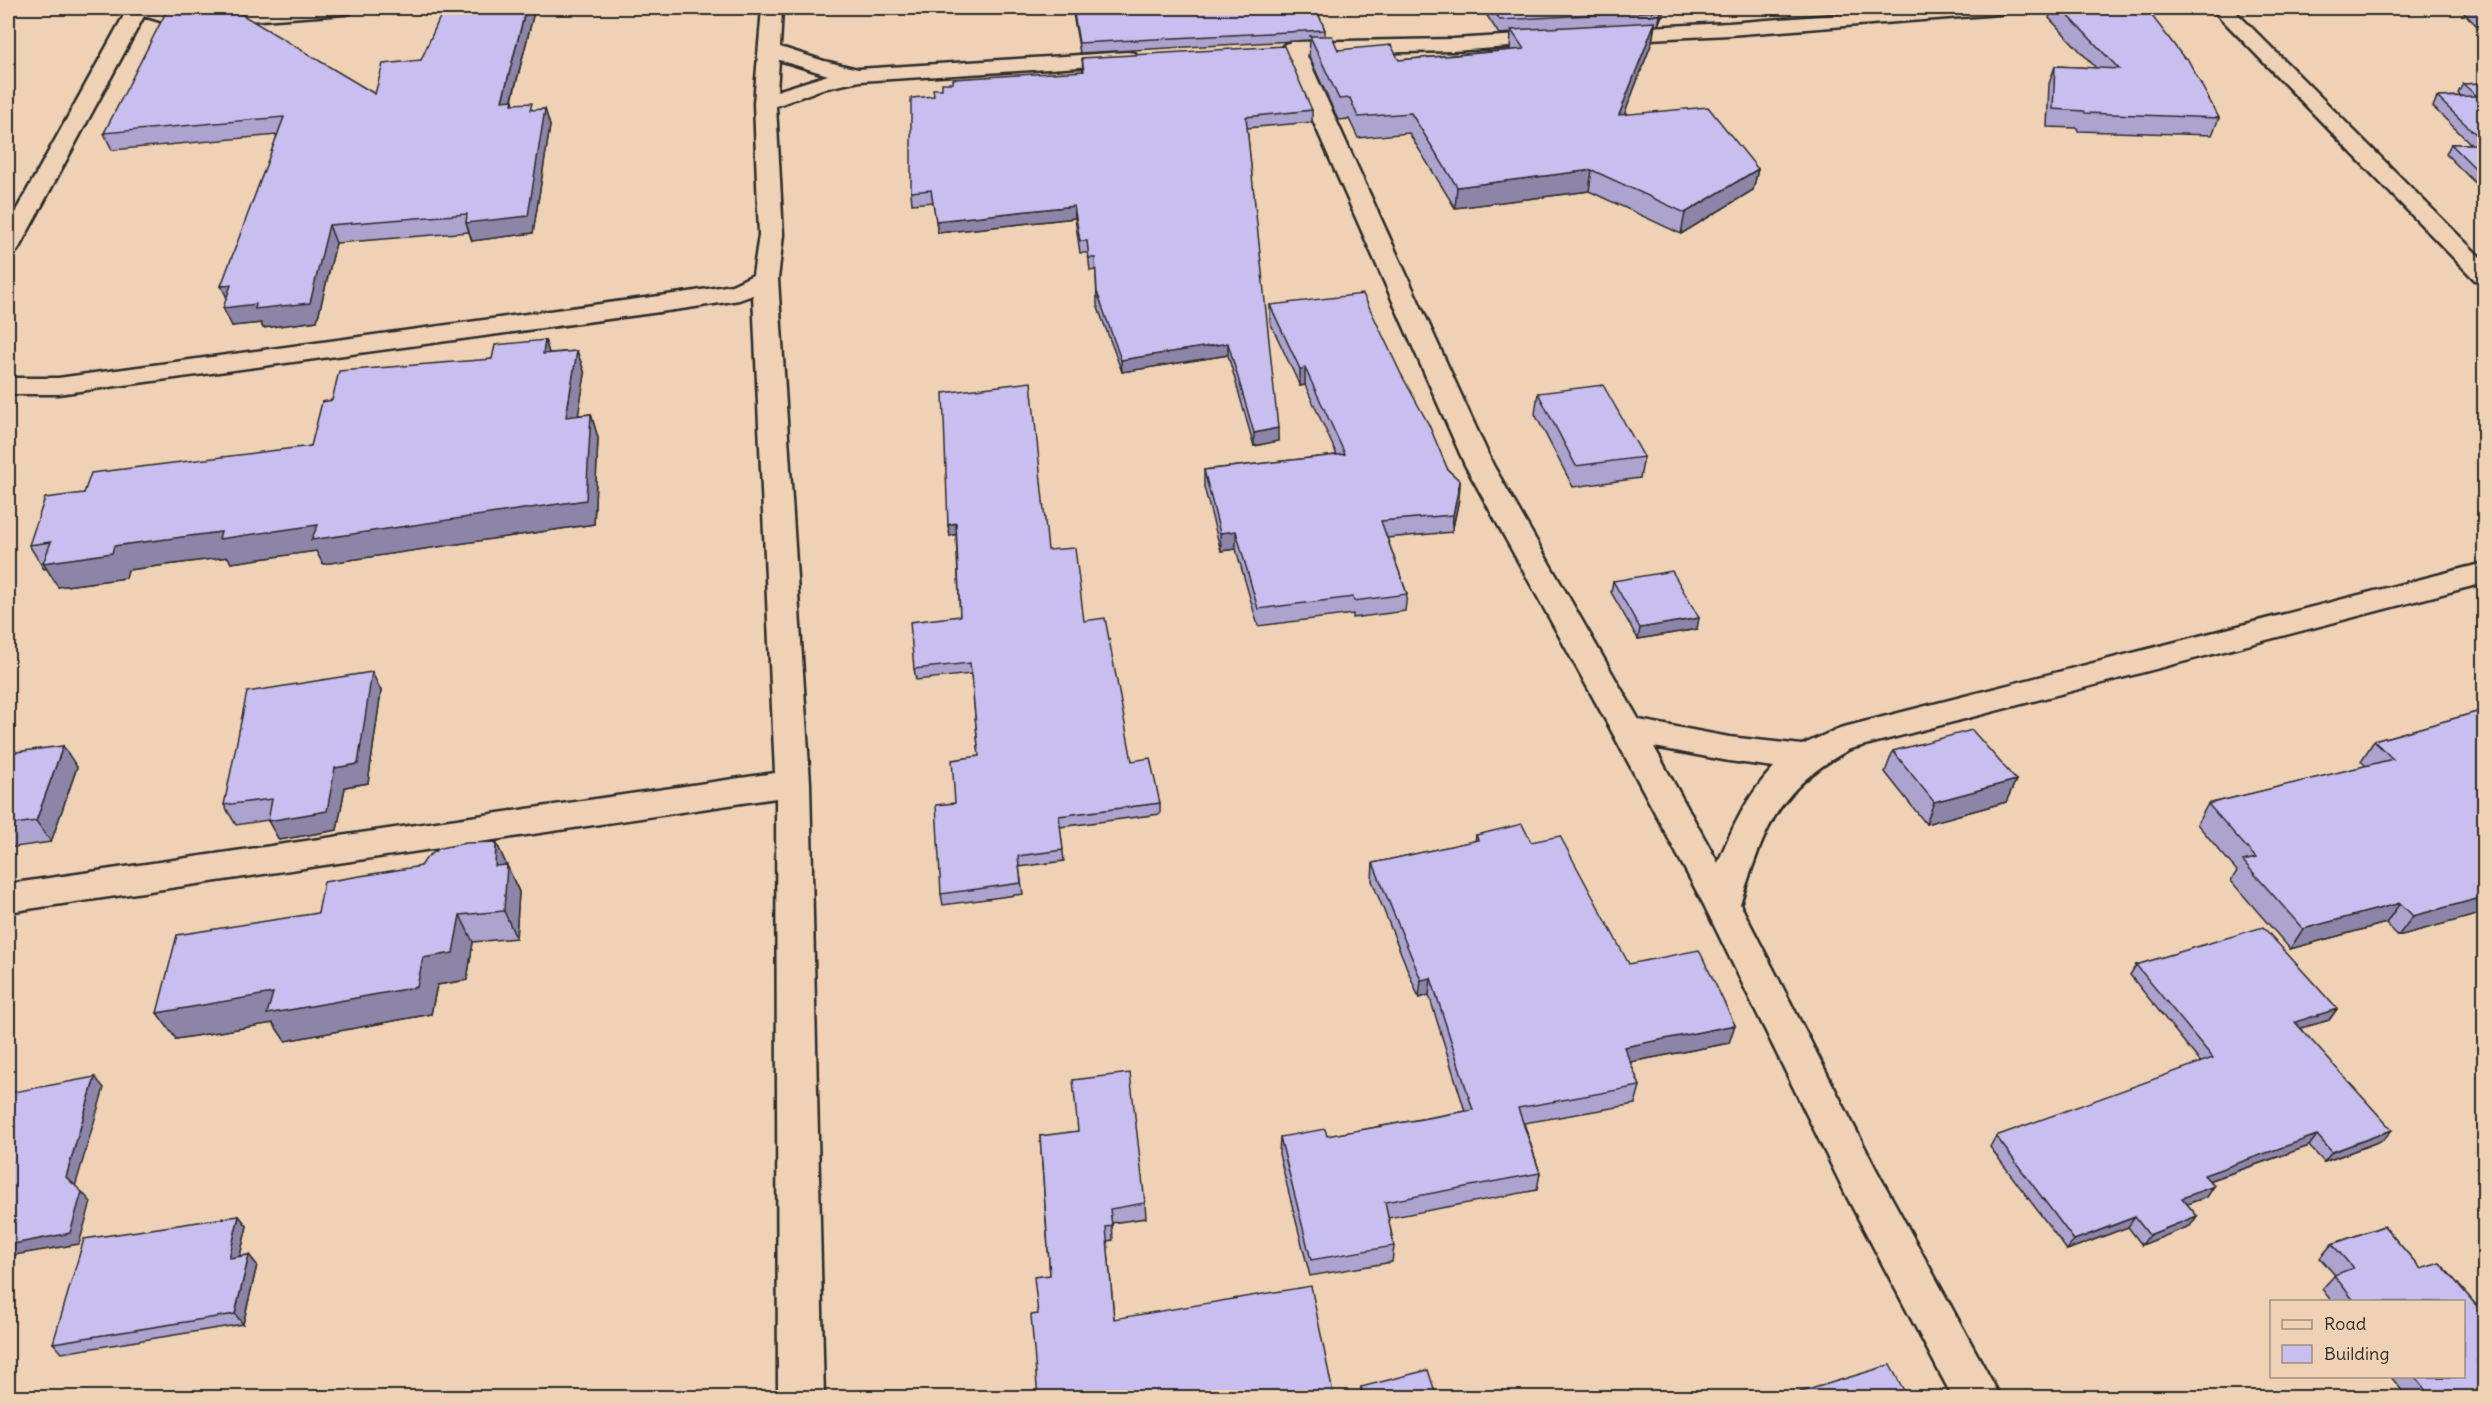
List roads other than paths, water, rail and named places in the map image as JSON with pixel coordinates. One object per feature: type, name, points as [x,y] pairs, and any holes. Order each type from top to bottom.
[{"type":"street","points":[[8,246],[138,8],[166,17],[212,19],[346,8]]},
{"type":"street","points":[[772,8],[765,103],[771,235],[765,279],[793,783],[801,1398]]},
{"type":"street","points":[[1719,8],[1729,29]]},
{"type":"street","points":[[1978,1398],[1862,1184],[1722,904],[1628,730],[1479,465],[1281,49],[1453,45],[1729,29],[2000,8]]},
{"type":"street","points":[[2221,8],[2484,275]]},
{"type":"street","points":[[769,50],[819,67],[860,75]]},
{"type":"street","points":[[765,103],[816,84],[860,75],[1143,57]]},
{"type":"street","points":[[8,386],[58,386],[689,300],[739,292],[765,279]]},
{"type":"street","points":[[1722,904],[1742,846],[1764,801],[1806,758],[1840,740],[2484,573]]},
{"type":"street","points":[[1628,730],[1729,749],[1806,758]]},
{"type":"street","points":[[8,898],[793,783]]}]
